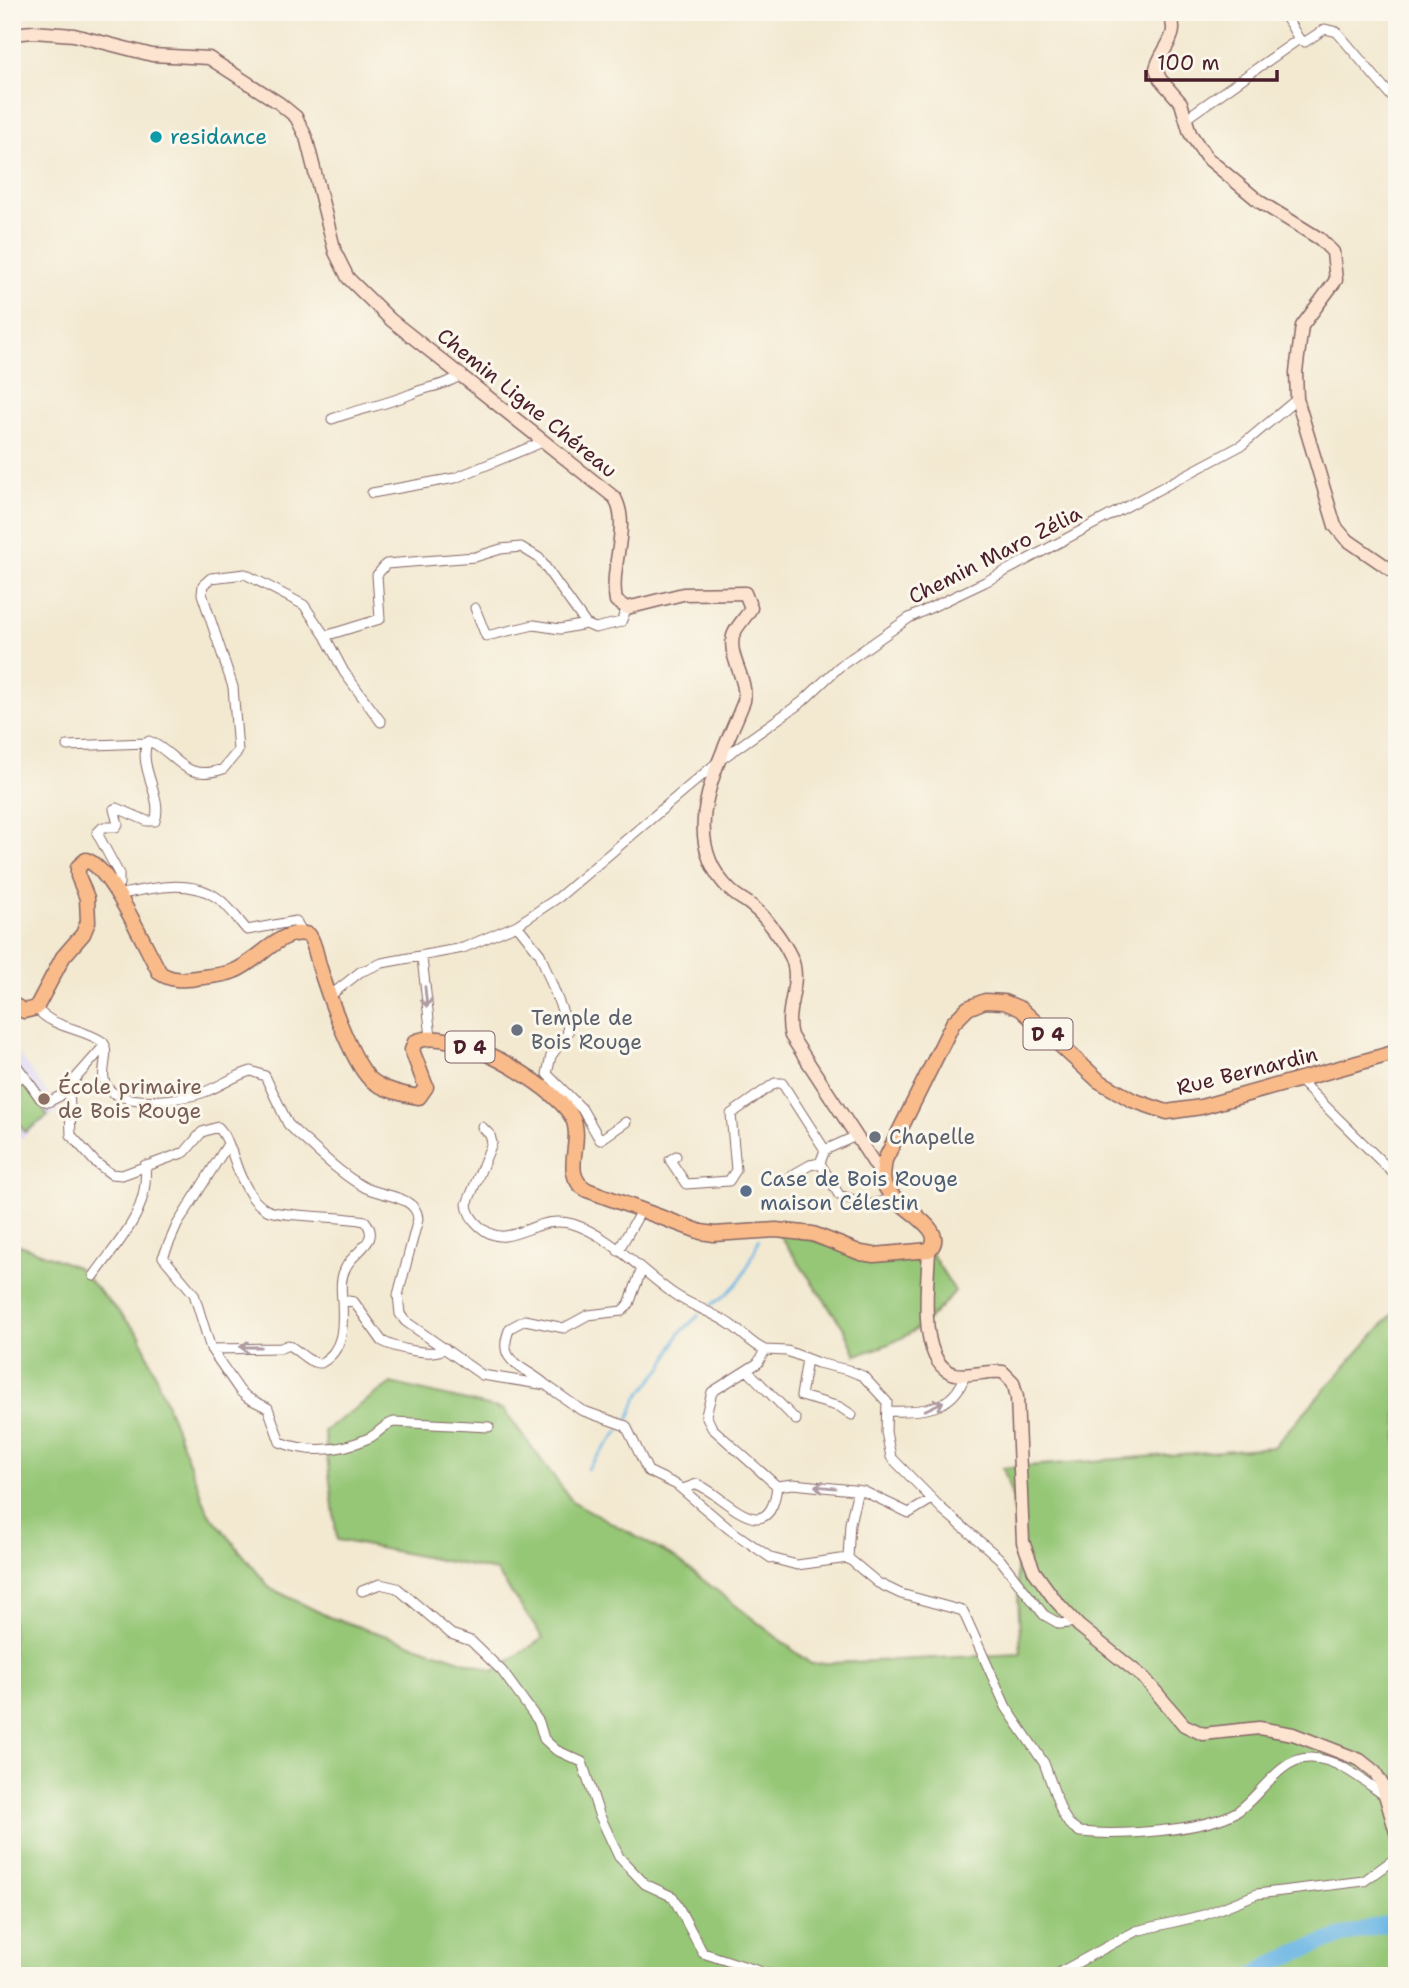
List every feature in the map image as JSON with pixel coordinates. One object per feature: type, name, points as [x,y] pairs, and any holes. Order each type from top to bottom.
[{"type":"main road","points":[[12,1004],[24,1011],[36,1008],[63,957],[83,934],[88,922],[87,898],[78,876],[78,867],[86,860],[92,862],[115,892],[160,973],[168,979],[179,980],[232,972],[284,937],[302,932]]},
{"type":"main road","name":"D 4","points":[[302,932],[309,935],[314,942],[331,995],[361,1066],[380,1085],[412,1096],[419,1097],[424,1093],[424,1079],[412,1056],[412,1050],[415,1042],[431,1037],[495,1055],[563,1105],[573,1119],[577,1134],[573,1171],[577,1184],[642,1211],[714,1234],[783,1230],[813,1234],[861,1253],[929,1250]]},
{"type":"main road","name":"Rue Bernardin","points":[[883,1177],[885,1160],[940,1043],[953,1023],[968,1008],[985,1001],[1004,1002],[1021,1009],[1099,1081],[1132,1100],[1167,1112],[1201,1107],[1397,1052]]},
{"type":"main road","points":[[883,1177],[894,1198],[930,1227],[935,1236],[934,1245],[929,1250]]},
{"type":"street","points":[[1166,12],[1173,26],[1172,40],[1156,69],[1160,79],[1181,103],[1185,119],[1199,149],[1232,182],[1320,239],[1333,252],[1336,280],[1300,332],[1297,399],[1335,526],[1354,546],[1397,574]]},
{"type":"street","points":[[1283,12],[1299,39],[1308,41],[1328,28],[1337,32],[1397,103]]},
{"type":"street","name":"Chemin Ligne Chéreau","points":[[12,34],[33,32],[74,35],[152,55],[209,58],[296,117],[306,137],[335,252],[348,278],[391,320],[615,498],[620,506],[622,526],[615,558],[613,587],[616,601],[627,608]]},
{"type":"street","points":[[1185,119],[1299,39]]},
{"type":"street","points":[[332,419],[397,401],[451,382],[462,374]]},
{"type":"street","name":"Chemin Maro Zélia","points":[[331,995],[360,972],[389,961],[422,958],[463,948],[517,926],[551,903],[720,760],[780,719],[839,667],[909,618],[1020,564],[1242,445],[1297,399]]},
{"type":"street","points":[[372,493],[455,478],[545,440]]},
{"type":"street","points":[[325,636],[380,619],[377,575],[386,564],[475,557],[512,546],[528,549],[540,558],[586,624],[595,628],[621,622],[627,608],[639,607],[663,597],[700,592],[746,593],[751,608],[737,627],[733,643],[746,688],[744,701],[705,797],[704,832],[710,860],[727,887],[758,911],[790,956],[796,981],[789,1021],[791,1035],[883,1177]]},
{"type":"street","points":[[67,747],[149,741],[159,746],[176,764],[201,772],[223,769],[238,751],[233,687],[202,594],[203,585],[211,578],[245,574],[304,605],[344,671],[381,723]]},
{"type":"street","points":[[475,608],[486,636],[534,625],[560,629],[586,624]]},
{"type":"street","points":[[115,892],[119,884],[119,874],[97,833],[103,827],[116,827],[118,824],[114,809],[117,808],[147,821],[155,821],[157,815],[149,781],[147,743]]},
{"type":"street","points":[[115,892],[153,888],[202,890],[223,902],[247,930],[296,921],[302,932]]},
{"type":"street","points":[[517,926],[541,954],[567,1023],[568,1033],[551,1056],[547,1074],[582,1109],[600,1140],[626,1122]]},
{"type":"street","points":[[422,958],[431,1037]]},
{"type":"street","points":[[36,1008],[52,1024],[74,1028],[99,1039],[105,1045],[104,1081],[108,1088],[128,1099],[155,1100],[198,1094],[251,1071],[265,1076],[288,1124],[298,1134],[364,1186],[410,1203],[418,1219],[399,1286],[398,1304],[405,1321],[482,1375],[546,1385]]},
{"type":"street","points":[[15,1063],[40,1098],[48,1102],[60,1096],[105,1045]]},
{"type":"street","points":[[12,1084],[23,1076]]},
{"type":"street","points":[[1299,1080],[1397,1177]]},
{"type":"street","points":[[676,1156],[670,1160],[686,1184],[729,1181],[736,1170],[731,1114],[775,1083],[782,1083],[825,1150]]},
{"type":"street","points":[[69,1086],[71,1135],[95,1162],[116,1175],[185,1152],[211,1128],[222,1131],[250,1196],[269,1211],[346,1217],[365,1221],[369,1226],[370,1239],[344,1271],[344,1331],[340,1342],[326,1360],[314,1363],[288,1345],[281,1348],[211,1349]]},
{"type":"street","points":[[482,1127],[490,1135],[492,1143],[467,1204],[473,1219],[482,1228],[505,1236],[532,1225],[570,1223],[618,1251],[685,1301],[729,1324],[765,1350],[787,1351],[863,1376],[887,1402],[888,1452],[932,1499],[999,1558],[1051,1621],[1067,1625],[1076,1622]]},
{"type":"street","points":[[820,1163],[825,1150],[856,1136]]},
{"type":"street","points":[[228,1144],[177,1225],[163,1257],[194,1294],[211,1349],[240,1391],[268,1408],[277,1438],[287,1444],[327,1452],[369,1438],[384,1425],[394,1422],[489,1427]]},
{"type":"street","points":[[789,1177],[810,1165],[820,1163]]},
{"type":"street","points":[[820,1163],[839,1195],[869,1205],[894,1198]]},
{"type":"street","points":[[94,1276],[138,1213],[147,1188],[145,1166]]},
{"type":"street","points":[[618,1251],[642,1211]]},
{"type":"street","points":[[929,1250],[928,1323],[932,1353],[940,1365],[952,1373],[965,1375],[988,1370],[1003,1372],[1013,1382],[1017,1397],[1023,1542],[1034,1571],[1076,1622],[1144,1678],[1184,1725],[1203,1734],[1259,1728],[1293,1734],[1360,1760],[1375,1772],[1386,1796],[1397,1836]]},
{"type":"street","points":[[641,1270],[629,1304],[622,1311],[588,1315],[564,1328],[525,1320],[510,1328],[506,1343],[507,1356],[512,1364],[581,1410],[626,1426],[648,1471],[683,1489],[729,1529],[780,1562],[797,1565],[848,1558],[878,1583],[901,1594],[963,1611],[1006,1707],[1045,1763],[1062,1813],[1069,1824],[1080,1832],[1191,1827],[1215,1821],[1237,1811],[1288,1766],[1308,1758],[1325,1760],[1386,1796]]},
{"type":"street","points":[[342,1300],[354,1303],[382,1341],[389,1345],[435,1352],[445,1348]]},
{"type":"street","points":[[765,1350],[758,1363],[712,1392],[706,1415],[712,1428],[777,1486],[793,1484],[858,1490],[871,1493],[909,1513],[932,1499]]},
{"type":"street","points":[[807,1359],[801,1396],[840,1407],[852,1415]]},
{"type":"street","points":[[747,1370],[796,1420]]},
{"type":"street","points":[[889,1410],[925,1412],[940,1405],[962,1383],[965,1375]]},
{"type":"street","points":[[683,1489],[692,1484],[701,1485],[745,1517],[756,1518],[771,1507],[777,1486]]},
{"type":"street","points":[[848,1558],[850,1523],[858,1490]]},
{"type":"street","points":[[362,1591],[380,1584],[397,1588],[451,1634],[471,1641],[487,1654],[539,1723],[544,1739],[556,1750],[582,1762],[599,1814],[620,1857],[645,1884],[673,1897],[703,1953],[774,1976]]},
{"type":"street","points":[[1053,1976],[1136,1931],[1205,1915],[1256,1894],[1364,1881],[1397,1857]]},
{"type":"shaded area","name":"École primaire de Bois Rouge","points":[[18,1053],[59,1109],[12,1145],[12,1131],[19,1126],[12,1114],[25,1132],[23,1082],[12,1090],[12,1054]]},
{"type":"green space","points":[[24,1082],[48,1116],[25,1132],[12,1114],[12,1090]]},
{"type":"green space","points":[[776,1230],[861,1253],[929,1250],[955,1291],[933,1315],[912,1332],[887,1345],[856,1355],[845,1330]]},
{"type":"green space","points":[[12,1242],[77,1267],[140,1335],[208,1512],[270,1588],[329,1617],[494,1671],[543,1638],[496,1571],[337,1540],[324,1431],[391,1383],[504,1410],[572,1501],[675,1558],[811,1664],[1021,1654],[1013,1499],[1003,1468],[1273,1447],[1397,1309],[1397,1976],[12,1976]]},
{"type":"waterway","points":[[792,1225],[810,1227]]},
{"type":"waterway","points":[[711,1305],[729,1292],[742,1277],[759,1239]]},
{"type":"waterway","points":[[629,1419],[637,1398],[663,1367],[679,1334],[699,1315]]},
{"type":"waterway","points":[[587,1469],[620,1430]]},
{"type":"waterway","points":[[1254,1976],[1281,1960],[1322,1943],[1397,1922]]},
{"type":"place","name":"residance","points":[[156,137]]},
{"type":"place","name":"Temple de Bois Rouge","points":[[517,1030]]},
{"type":"place","name":"École primaire de Bois Rouge","points":[[44,1099]]},
{"type":"place","name":"Chapelle","points":[[875,1137]]},
{"type":"place","name":"Case de Bois Rouge maison Célestin","points":[[746,1191]]}]
